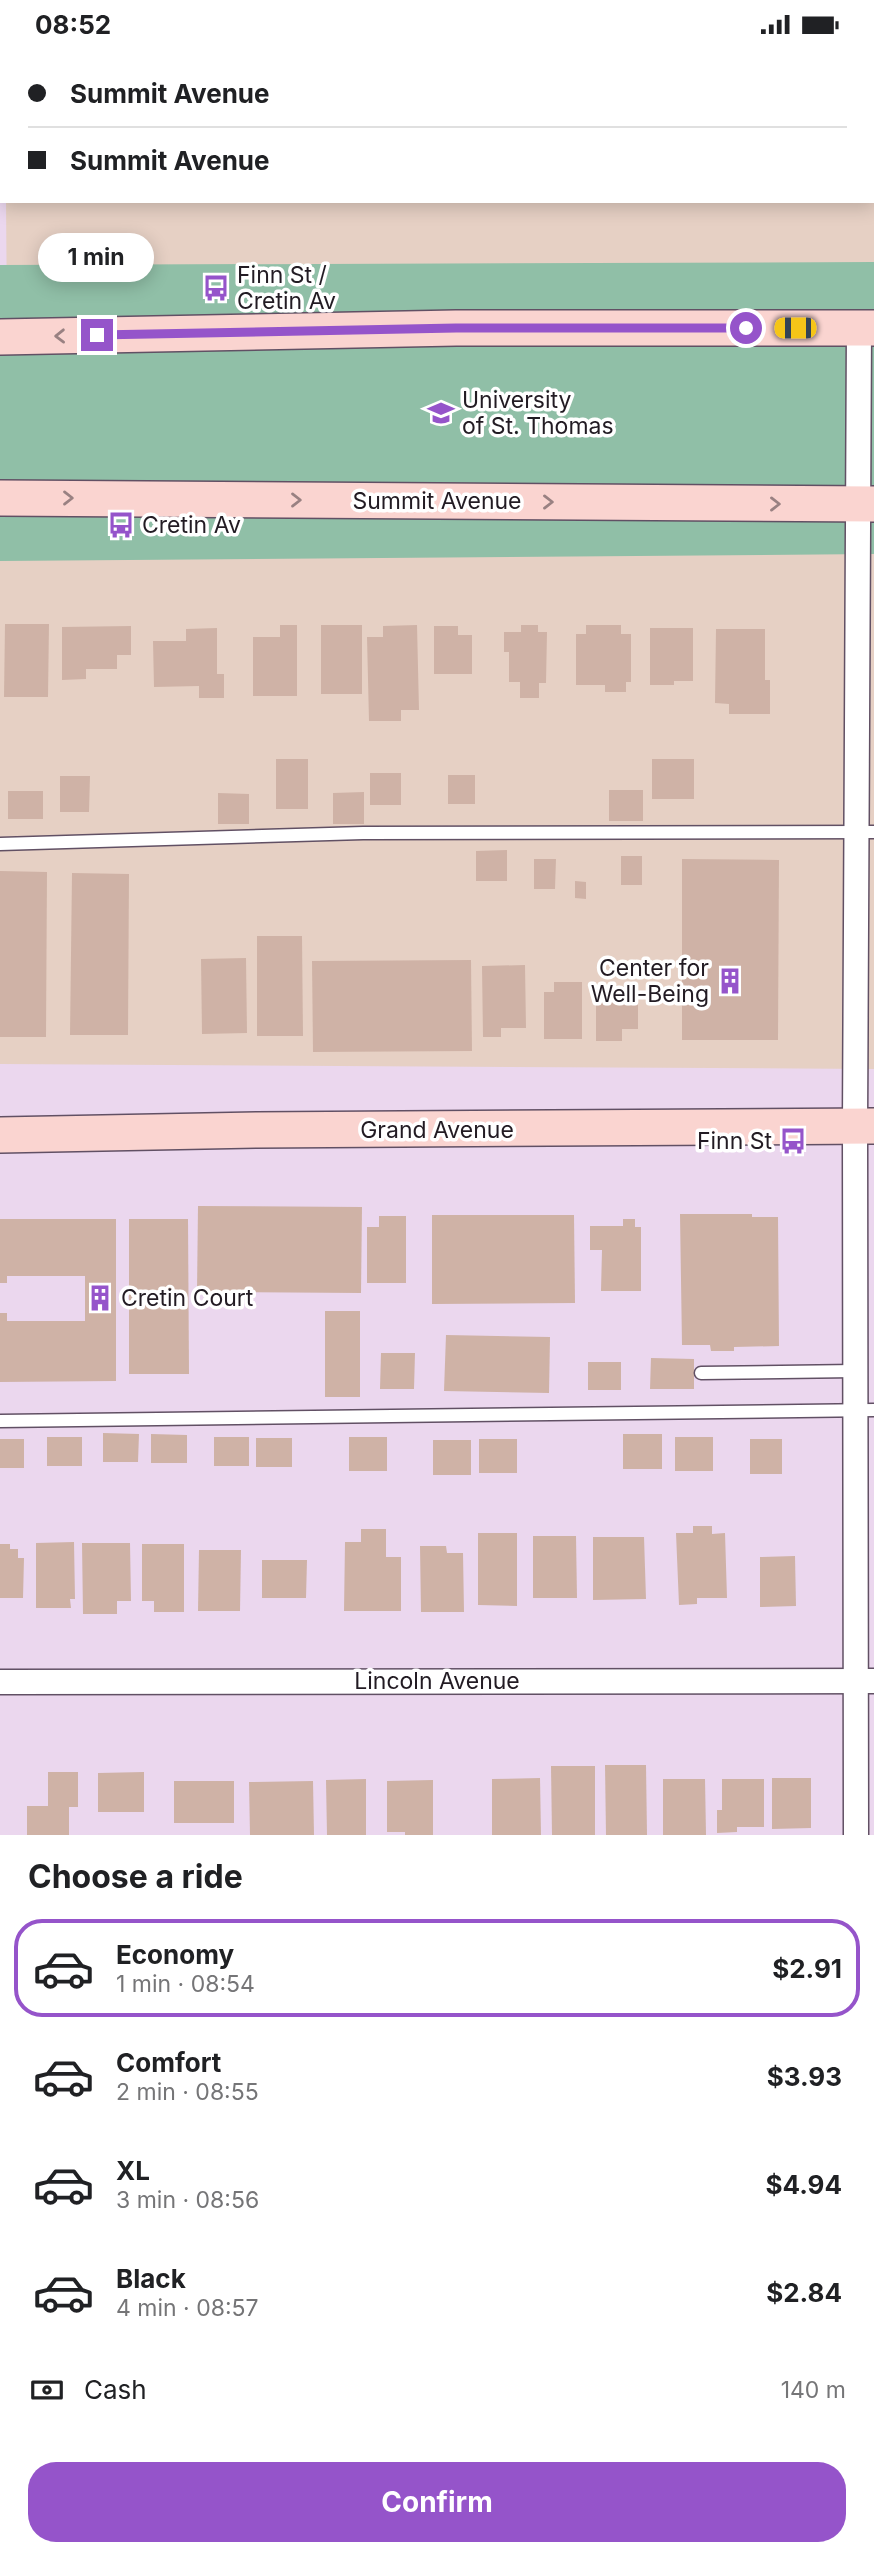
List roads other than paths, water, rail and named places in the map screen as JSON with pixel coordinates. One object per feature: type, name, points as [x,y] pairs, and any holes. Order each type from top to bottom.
[{"type":"street","points":[[0,337],[456,328],[867,328],[864,1126],[855,1371],[865,1410],[864,1681],[856,1835]]},
{"type":"street","name":"Summit Avenue","points":[[0,498],[867,504]]},
{"type":"street","name":"Grand Avenue","points":[[0,1135],[257,1130],[864,1126]]},
{"type":"street","name":"Lincoln Avenue","points":[[0,1682],[864,1681]]},
{"type":"lane","points":[[0,844],[363,833],[866,832]]},
{"type":"lane","points":[[701,1373],[855,1371]]},
{"type":"lane","points":[[0,1421],[865,1410]]},
{"type":"place","name":"Finn St / Cretin Av","points":[[216,288]]},
{"type":"place","name":"University of St. Thomas","points":[[441,413]]},
{"type":"place","name":"Cretin Av","points":[[121,525]]},
{"type":"place","name":"Center for Well-Being","points":[[730,981]]},
{"type":"place","name":"Finn St","points":[[793,1141]]},
{"type":"place","name":"Cretin Court","points":[[100,1298]]}]
